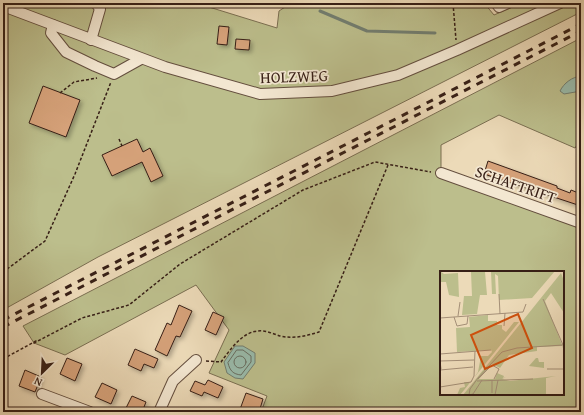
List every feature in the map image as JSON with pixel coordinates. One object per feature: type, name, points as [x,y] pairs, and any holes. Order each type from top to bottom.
[{"type":"street","points":[[91,40],[100,9],[96,3]]},
{"type":"street","points":[[496,3],[499,7],[508,3]]},
{"type":"street","name":"HOLZWEG","points":[[3,6],[141,59],[260,94],[332,91],[398,75],[560,3]]},
{"type":"street","points":[[53,25],[52,33],[66,52],[114,74],[141,59]]},
{"type":"street","name":"SCHAFTRIFT","points":[[441,173],[581,223]]},
{"type":"street","points":[[159,412],[173,381],[196,360]]},
{"type":"street","points":[[42,394],[90,412]]},
{"type":"path","points":[[453,3],[457,50]]},
{"type":"path","points":[[3,272],[46,241],[75,174],[114,74]]},
{"type":"path","points":[[60,92],[74,82],[99,77]]},
{"type":"path","points":[[119,139],[122,146]]},
{"type":"path","points":[[3,359],[82,318],[129,305],[180,264],[302,190],[375,162],[441,173]]},
{"type":"path","points":[[196,360],[221,362],[234,345],[244,337],[259,330],[282,336],[304,337],[319,332],[388,165]]},
{"type":"green space","points":[[3,3],[196,3],[277,28],[279,11],[291,3],[484,3],[494,15],[521,3],[581,3],[581,12],[98,257],[3,310]]},
{"type":"green space","points":[[581,38],[581,139],[575,148],[499,115],[441,145],[441,173],[581,223],[581,412],[261,412],[267,396],[209,373],[229,330],[196,285],[65,355],[34,343],[23,326]]},
{"type":"water","points":[[581,76],[581,91],[564,94],[560,91],[569,81]]},
{"type":"water","points":[[235,346],[243,346],[255,353],[255,363],[243,379],[235,378],[227,373],[224,362]]},
{"type":"building","points":[[219,26],[229,27],[227,45],[217,44]]},
{"type":"building","points":[[236,39],[250,40],[249,50],[235,49]]},
{"type":"building","points":[[43,86],[80,100],[66,137],[29,123]]},
{"type":"building","points":[[137,139],[143,152],[150,148],[163,176],[151,182],[142,162],[112,176],[102,155]]},
{"type":"building","points":[[488,161],[557,186],[557,188],[570,193],[571,190],[581,194],[581,206],[484,174]]},
{"type":"building","points":[[179,305],[192,311],[180,337],[176,336],[167,356],[155,350],[167,323],[171,325]]},
{"type":"building","points":[[213,312],[224,317],[216,335],[205,330]]},
{"type":"building","points":[[135,349],[158,359],[154,368],[144,364],[141,371],[128,365]]},
{"type":"building","points":[[67,358],[82,364],[75,381],[60,374]]},
{"type":"building","points":[[25,370],[41,377],[35,392],[19,386]]},
{"type":"building","points":[[208,380],[223,387],[218,398],[204,392],[202,396],[190,391],[195,381],[205,385]]},
{"type":"building","points":[[102,383],[117,390],[111,404],[95,397]]},
{"type":"building","points":[[246,393],[263,399],[259,412],[239,412]]},
{"type":"building","points":[[132,396],[146,402],[142,412],[125,410]]},
{"type":"waterway","points":[[320,11],[367,31],[435,33]]},
{"type":"railway","points":[[3,320],[581,24]]},
{"type":"railway","points":[[3,327],[581,31]]}]
